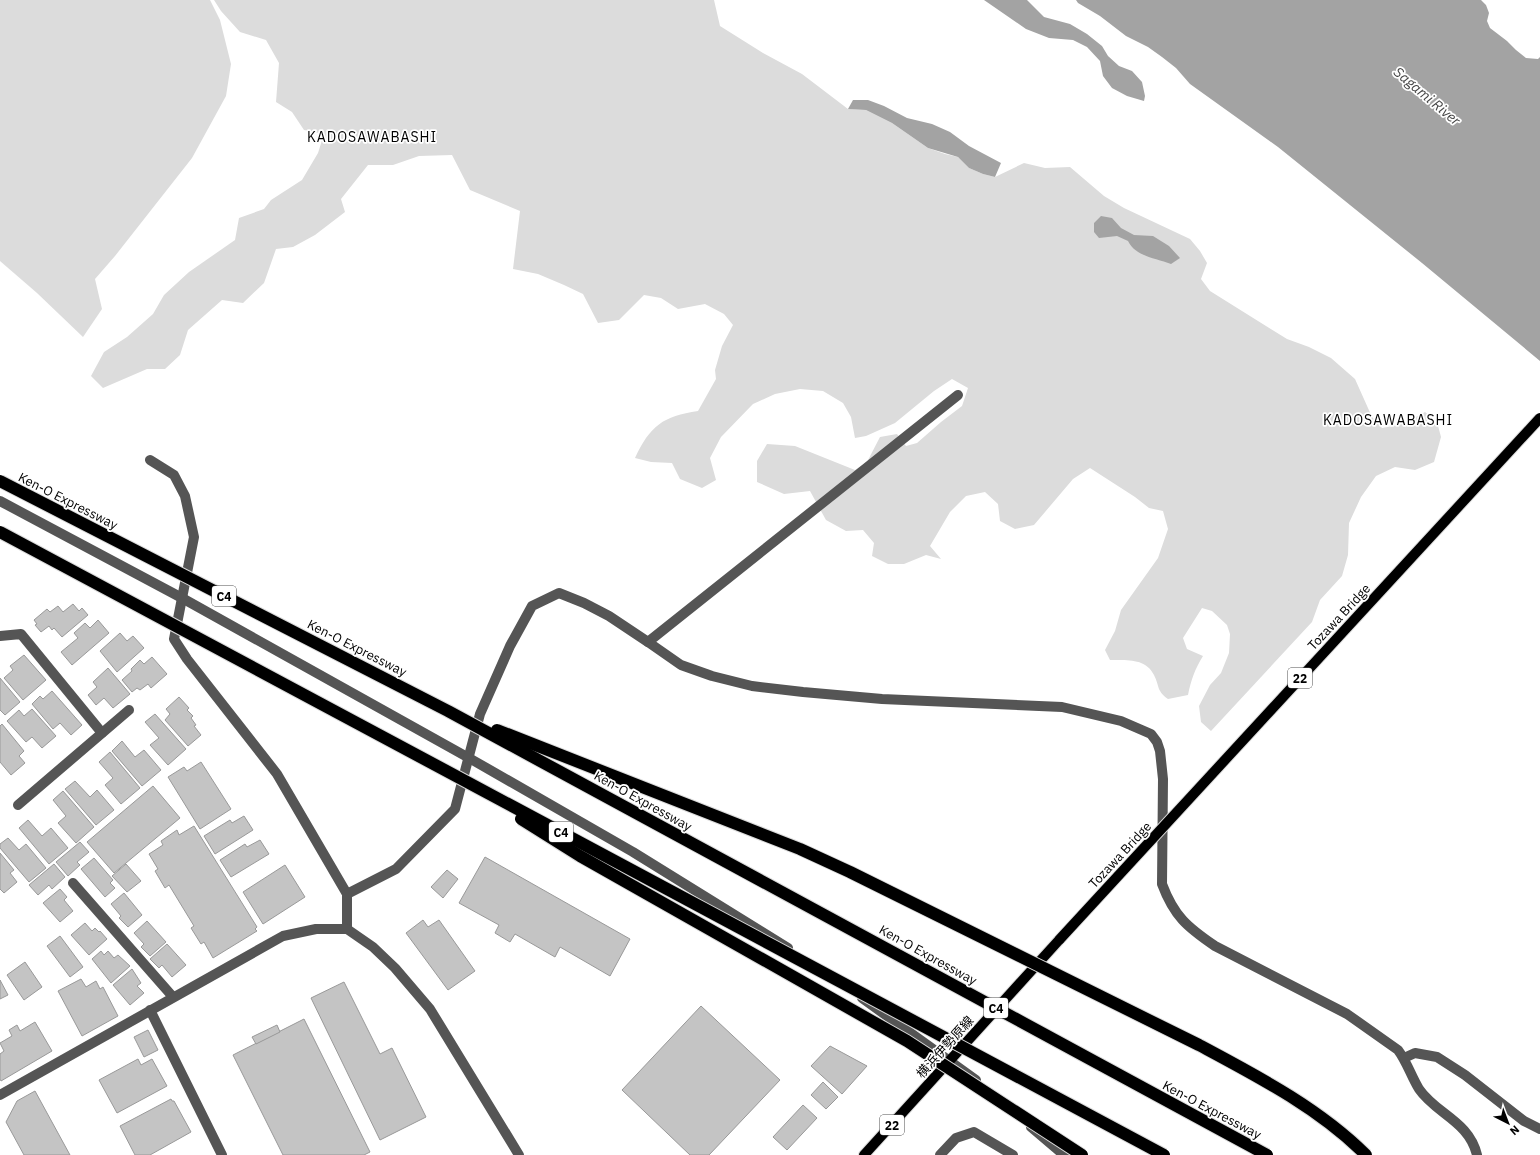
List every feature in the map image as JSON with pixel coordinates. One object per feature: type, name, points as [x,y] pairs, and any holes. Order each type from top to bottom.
[{"type":"highway","name":"Ken-O Expressway","points":[[0,481],[448,710],[1267,1155]]},
{"type":"highway","name":"C4","points":[[0,532],[1164,1155]]},
{"type":"highway","points":[[448,710],[800,849],[850,872],[1246,1070],[1283,1092],[1321,1118],[1366,1155]]},
{"type":"highway","points":[[422,757],[580,856],[907,1041],[1082,1155]]},
{"type":"main road","name":"Tozawa Bridge","points":[[1060,939],[1540,418]]},
{"type":"main road","name":"横浜伊勢原線","points":[[864,1155],[1060,939]]},
{"type":"street","points":[[648,642],[958,395]]},
{"type":"street","points":[[150,460],[174,475],[185,496],[194,538],[174,639],[277,774],[347,894],[347,929]]},
{"type":"street","points":[[0,501],[182,598],[469,758],[633,852],[804,958],[980,1083],[1064,1155]]},
{"type":"street","points":[[347,894],[396,869],[455,809],[480,714],[510,646],[532,606],[559,593],[584,603],[609,616],[681,665],[712,676],[752,686],[882,699],[1062,707],[1121,721],[1151,734],[1157,742],[1160,751],[1163,779],[1162,884],[1168,900],[1175,912],[1196,934],[1215,946],[1348,1014],[1398,1050],[1404,1058],[1419,1089],[1432,1102],[1455,1120],[1464,1130],[1475,1144],[1478,1155]]},
{"type":"street","points":[[0,636],[21,634],[102,733]]},
{"type":"street","points":[[18,805],[129,710]]},
{"type":"street","points":[[73,883],[173,997]]},
{"type":"street","points":[[0,1095],[283,936],[316,929],[347,929],[373,948],[395,968],[430,1009],[519,1155]]},
{"type":"street","points":[[150,1010],[222,1155]]},
{"type":"street","points":[[1404,1058],[1415,1053],[1436,1057],[1465,1075],[1524,1121],[1540,1129]]},
{"type":"street","points":[[940,1155],[956,1138],[974,1132],[1013,1155]]},
{"type":"shaded area","points":[[0,0],[210,0],[220,20],[231,64],[226,96],[192,158],[115,256],[95,279],[102,309],[83,337],[37,293],[0,261]]},
{"type":"shaded area","points":[[214,0],[714,0],[720,26],[763,53],[802,74],[848,109],[866,110],[892,123],[928,148],[958,157],[969,168],[983,174],[995,177],[1024,163],[1045,168],[1070,167],[1104,196],[1124,208],[1190,239],[1200,251],[1207,263],[1201,279],[1210,291],[1287,339],[1309,347],[1331,358],[1355,379],[1372,417],[1382,428],[1403,424],[1425,412],[1437,422],[1441,437],[1434,462],[1415,470],[1395,467],[1376,476],[1361,497],[1349,523],[1348,555],[1342,576],[1320,600],[1312,622],[1211,731],[1201,722],[1199,706],[1210,685],[1221,673],[1229,653],[1230,634],[1227,625],[1212,611],[1202,608],[1183,638],[1187,649],[1203,656],[1190,684],[1188,695],[1168,699],[1160,691],[1154,675],[1146,665],[1135,661],[1110,660],[1105,650],[1115,631],[1121,610],[1158,558],[1168,529],[1163,511],[1149,508],[1135,497],[1090,468],[1073,479],[1034,525],[1015,529],[1000,521],[998,504],[985,492],[966,496],[950,512],[930,546],[941,559],[926,555],[904,564],[888,564],[872,556],[874,543],[863,530],[846,531],[826,520],[810,491],[784,494],[757,482],[757,461],[767,444],[795,446],[855,470],[867,462],[880,437],[897,434],[906,446],[917,443],[962,406],[968,388],[952,379],[934,391],[895,423],[866,436],[855,438],[851,417],[843,403],[823,391],[800,389],[775,394],[753,404],[721,437],[710,458],[716,480],[702,488],[680,479],[672,463],[651,462],[635,458],[646,438],[659,424],[676,416],[698,411],[716,379],[715,370],[722,346],[733,325],[724,314],[705,304],[678,309],[661,298],[644,295],[619,320],[598,323],[583,294],[538,274],[513,269],[520,211],[470,190],[452,155],[419,156],[393,165],[368,165],[341,199],[345,212],[315,235],[293,247],[276,249],[264,283],[243,303],[222,300],[188,330],[180,355],[165,369],[147,369],[103,388],[91,376],[104,352],[127,337],[153,314],[164,295],[189,272],[235,240],[239,218],[264,209],[271,200],[302,180],[318,153],[324,134],[304,130],[292,112],[276,102],[279,63],[266,40],[240,32],[221,11]]},
{"type":"water","points":[[984,0],[1027,0],[1044,17],[1070,24],[1087,34],[1102,46],[1108,56],[1119,66],[1132,71],[1142,82],[1145,96],[1144,101],[1127,96],[1112,88],[1103,76],[1100,61],[1087,47],[1073,40],[1049,38],[1026,29]]},
{"type":"water","name":"Sagami River","points":[[1076,0],[1481,0],[1486,5],[1489,13],[1487,21],[1490,28],[1526,58],[1538,59],[1540,57],[1540,361],[1422,263],[1278,147],[1190,84],[1176,68],[1162,57],[1148,47],[1126,36],[1100,16],[1078,3]]},
{"type":"water","points":[[853,100],[868,100],[884,106],[907,118],[932,124],[950,132],[969,146],[1001,163],[995,177],[969,168],[958,157],[928,148],[892,123],[866,110],[848,109]]},
{"type":"water","points":[[1101,216],[1112,218],[1121,228],[1134,235],[1153,236],[1169,246],[1180,258],[1171,264],[1141,254],[1128,241],[1117,236],[1099,238],[1094,232],[1094,223]]},
{"type":"building","points":[[73,604],[79,611],[82,608],[88,615],[62,637],[54,628],[52,630],[49,626],[41,632],[35,625],[37,624],[34,620],[47,609],[50,612],[58,606],[63,612]]},
{"type":"building","points":[[98,620],[109,633],[72,665],[61,652],[78,638],[74,633],[85,623],[90,628]]},
{"type":"building","points":[[120,633],[127,641],[133,636],[144,648],[117,672],[100,651]]},
{"type":"building","points":[[24,655],[46,680],[23,700],[4,678],[13,670],[10,666]]},
{"type":"building","points":[[152,657],[167,674],[151,688],[148,684],[140,690],[137,688],[132,692],[122,680],[132,671],[131,669],[140,660],[144,664]]},
{"type":"building","points":[[108,668],[130,694],[113,708],[104,698],[96,705],[88,695],[97,687],[93,682]]},
{"type":"building","points":[[0,678],[20,702],[5,715],[0,710]]},
{"type":"building","points":[[52,691],[82,725],[71,735],[60,723],[53,729],[32,704],[40,696],[43,699]]},
{"type":"building","points":[[179,697],[189,708],[187,710],[193,716],[191,718],[196,725],[194,726],[201,735],[188,746],[165,720],[170,714],[166,709]]},
{"type":"building","points":[[32,709],[56,736],[42,748],[32,737],[26,742],[7,721],[19,710],[24,716]]},
{"type":"building","points":[[155,714],[186,749],[168,765],[150,745],[159,738],[145,722]]},
{"type":"building","points":[[2,724],[24,751],[19,756],[25,763],[11,775],[0,762],[0,726]]},
{"type":"building","points":[[122,741],[135,757],[144,750],[161,770],[142,786],[112,751]]},
{"type":"building","points":[[110,752],[140,788],[121,804],[105,785],[113,778],[99,762]]},
{"type":"building","points":[[201,762],[231,809],[200,829],[168,777],[184,767],[187,771]]},
{"type":"building","points":[[75,781],[90,797],[97,790],[114,810],[96,825],[65,789]]},
{"type":"building","points":[[153,786],[180,818],[114,873],[87,842]]},
{"type":"building","points":[[63,791],[94,827],[76,843],[58,823],[66,816],[53,800]]},
{"type":"building","points":[[244,816],[253,830],[215,854],[204,836],[230,820],[232,823]]},
{"type":"building","points":[[28,820],[42,836],[51,828],[68,848],[49,864],[19,828]]},
{"type":"building","points":[[194,826],[257,927],[255,929],[257,931],[213,958],[204,942],[201,944],[191,928],[194,926],[169,885],[165,888],[155,871],[158,869],[149,854],[163,845],[161,841],[177,830],[179,835]]},
{"type":"building","points":[[8,838],[19,850],[26,844],[46,868],[29,882],[0,848],[0,844]]},
{"type":"building","points":[[260,840],[269,854],[231,877],[220,860],[245,844],[247,847]]},
{"type":"building","points":[[80,842],[89,852],[77,862],[80,865],[68,876],[56,862]]},
{"type":"building","points":[[0,853],[14,870],[10,873],[17,882],[4,893],[0,889]]},
{"type":"building","points":[[485,857],[630,939],[610,976],[560,947],[555,957],[515,934],[510,942],[495,933],[499,925],[459,903]]},
{"type":"building","points":[[94,858],[113,880],[110,883],[115,888],[105,897],[81,869]]},
{"type":"building","points":[[54,864],[65,877],[52,889],[49,885],[38,895],[29,885]]},
{"type":"building","points":[[126,864],[141,881],[127,892],[112,876]]},
{"type":"building","points":[[285,865],[305,897],[263,924],[243,892]]},
{"type":"building","points":[[447,870],[458,879],[443,898],[431,887]]},
{"type":"building","points":[[60,889],[67,897],[64,900],[73,911],[60,922],[43,903]]},
{"type":"building","points":[[124,893],[142,915],[128,927],[119,918],[121,916],[111,904]]},
{"type":"building","points":[[423,920],[428,927],[439,920],[475,971],[448,990],[406,933]]},
{"type":"building","points":[[147,921],[166,942],[150,956],[141,947],[144,944],[134,933]]},
{"type":"building","points":[[85,923],[92,931],[95,928],[99,932],[100,931],[107,939],[89,955],[71,935]]},
{"type":"building","points":[[60,936],[83,967],[70,977],[47,946]]},
{"type":"building","points":[[167,944],[186,965],[172,977],[162,965],[159,968],[150,959]]},
{"type":"building","points":[[101,951],[104,955],[108,951],[114,958],[118,955],[130,966],[111,983],[92,959]]},
{"type":"building","points":[[25,962],[42,987],[24,1000],[7,975]]},
{"type":"building","points":[[132,969],[141,983],[137,986],[144,993],[130,1005],[113,985]]},
{"type":"building","points":[[81,979],[86,987],[96,981],[100,989],[103,987],[118,1016],[82,1036],[58,991]]},
{"type":"building","points":[[0,980],[8,995],[0,999]]},
{"type":"building","points":[[344,982],[380,1054],[392,1048],[426,1117],[380,1140],[311,998]]},
{"type":"building","points":[[701,1006],[780,1080],[709,1155],[690,1155],[622,1090]]},
{"type":"building","points":[[304,1019],[370,1152],[364,1155],[283,1155],[233,1055]]},
{"type":"building","points":[[35,1022],[52,1051],[1,1081],[0,1054],[4,1051],[0,1043],[12,1036],[9,1030],[17,1025],[20,1031]]},
{"type":"building","points":[[277,1025],[280,1032],[256,1044],[252,1037]]},
{"type":"building","points":[[148,1030],[158,1050],[144,1057],[134,1037]]},
{"type":"building","points":[[830,1046],[867,1066],[842,1094],[811,1066]]},
{"type":"building","points":[[138,1059],[141,1065],[152,1059],[167,1086],[117,1113],[99,1080]]},
{"type":"building","points":[[823,1082],[838,1097],[826,1109],[811,1095]]},
{"type":"building","points":[[35,1091],[70,1155],[24,1155],[6,1122],[17,1101]]},
{"type":"building","points":[[171,1099],[174,1101],[191,1132],[150,1155],[135,1155],[120,1126]]},
{"type":"building","points":[[803,1105],[817,1118],[787,1150],[773,1137]]},
{"type":"district","name":"KADOSAWABASHI","points":[[372,137]]},
{"type":"district","name":"KADOSAWABASHI","points":[[1388,420]]}]
